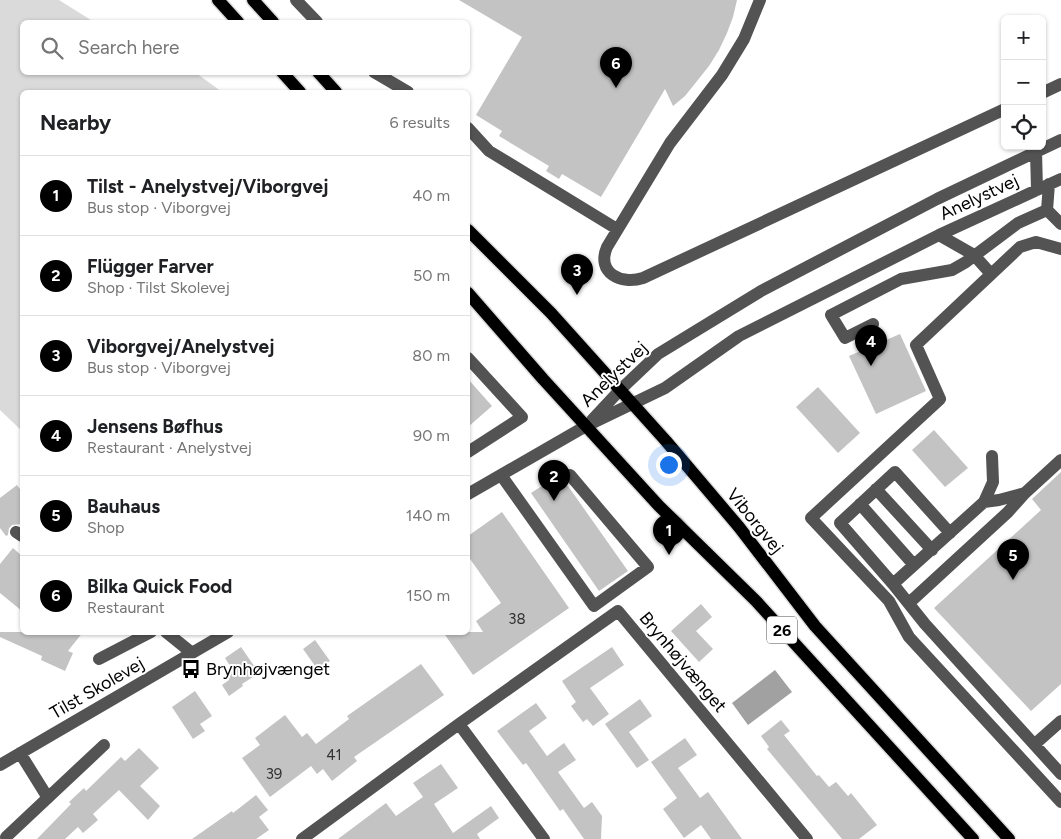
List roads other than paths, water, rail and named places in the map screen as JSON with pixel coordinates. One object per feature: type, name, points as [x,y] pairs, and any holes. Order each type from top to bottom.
[{"type":"main road","points":[[218,0],[236,20]]},
{"type":"main road","points":[[253,0],[271,20]]},
{"type":"main road","points":[[285,75],[298,90]]},
{"type":"main road","points":[[321,75],[334,90]]},
{"type":"main road","name":"Viborgvej","points":[[470,232],[551,313],[666,441],[739,527],[815,626],[1010,839]]},
{"type":"main road","name":"26","points":[[470,295],[659,506],[756,601],[973,839]]},
{"type":"street","points":[[296,0],[315,20]]},
{"type":"street","points":[[760,0],[744,39],[722,75],[670,142],[607,247],[603,263],[612,275],[620,279],[636,280],[1001,111]]},
{"type":"street","points":[[379,75],[405,90]]},
{"type":"street","points":[[1046,90],[1061,84]]},
{"type":"street","points":[[470,130],[489,150],[618,229]]},
{"type":"street","name":"Anelystvej","points":[[1046,145],[1061,140]]},
{"type":"street","name":"Anelystvej","points":[[586,426],[658,354],[761,290],[1033,150]]},
{"type":"street","points":[[1035,150],[1049,184],[1047,210],[1061,224]]},
{"type":"street","name":"Anelystvej","points":[[586,426],[665,388],[739,336],[939,235],[1049,184]]},
{"type":"street","points":[[873,324],[845,338],[831,315],[901,279],[952,270],[1018,223],[1047,210]]},
{"type":"street","points":[[939,235],[974,255],[991,274]]},
{"type":"street","points":[[1061,249],[1036,242],[1020,248],[916,345],[940,399],[811,518],[889,601],[909,637],[1061,802]]},
{"type":"street","points":[[470,360],[522,417],[470,451]]},
{"type":"street","points":[[470,493],[586,426]]},
{"type":"street","points":[[893,584],[984,502],[993,482],[992,456]]},
{"type":"street","points":[[909,603],[1008,512],[1025,493],[1061,460]]},
{"type":"street","points":[[950,532],[895,472],[840,523],[881,568],[925,624],[1061,774]]},
{"type":"street","points":[[501,475],[594,606],[648,567],[570,475]]},
{"type":"street","points":[[876,489],[932,550]]},
{"type":"street","points":[[984,502],[1025,493]]},
{"type":"street","points":[[860,504],[914,565]]},
{"type":"street","name":"Brynhøjvænget","points":[[302,839],[618,611],[807,839]]},
{"type":"street","name":"Tilst Skolevej","points":[[99,659],[146,635]]},
{"type":"street","points":[[170,635],[192,653]]},
{"type":"street","name":"Tilst Skolevej","points":[[0,765],[223,635]]},
{"type":"street","points":[[1035,744],[1061,721]]},
{"type":"street","points":[[459,724],[544,839]]},
{"type":"street","points":[[6,837],[104,745]]},
{"type":"street","points":[[20,753],[48,798]]},
{"type":"place","name":"Bilka Quick Food","points":[[616,88]]},
{"type":"place","name":"Viborgvej/Anelystvej","points":[[577,295]]},
{"type":"place","name":"Jensens Bøfhus","points":[[871,366]]},
{"type":"place","name":"Flügger Farver","points":[[554,501]]},
{"type":"place","name":"Tilst - Anelystvej/Viborgvej","points":[[669,555]]},
{"type":"place","name":"Bauhaus","points":[[1013,580]]},
{"type":"place","name":"Brynhøjvænget","points":[[191,669]]}]
